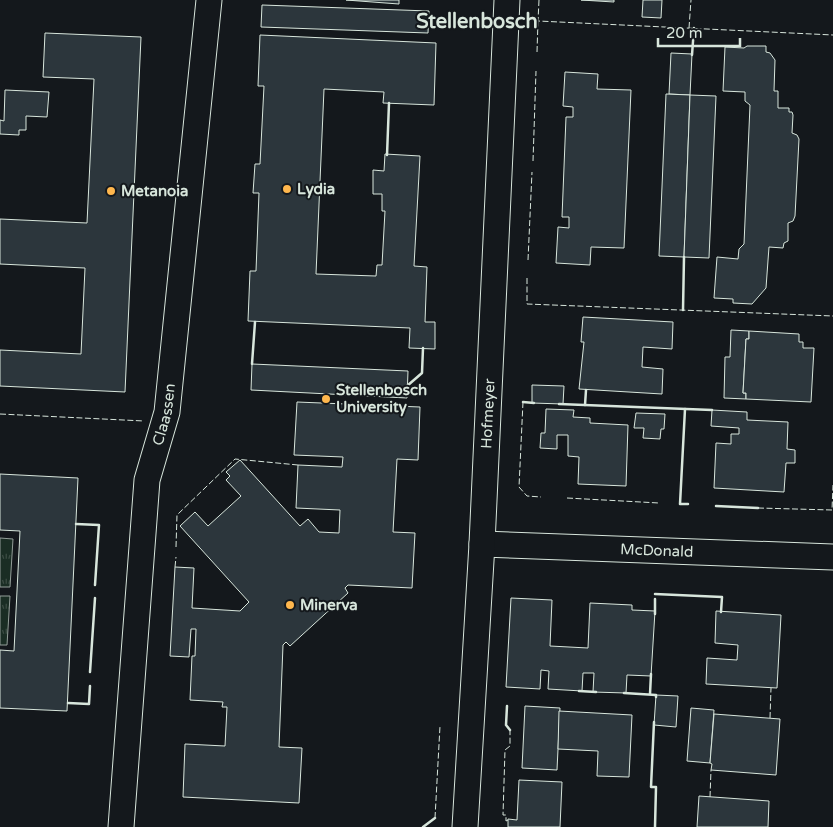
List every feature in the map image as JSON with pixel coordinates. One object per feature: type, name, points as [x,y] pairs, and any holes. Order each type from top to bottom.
[{"type":"street","name":"Claassen","points":[[121,827],[147,480],[167,412],[209,0]]},
{"type":"street","name":"Hofmeyer","points":[[466,827],[482,544],[507,0]]},
{"type":"street","name":"McDonald","points":[[482,544],[833,557]]},
{"type":"green space","points":[[0,538],[13,539],[10,587],[0,587]]},
{"type":"green space","points":[[0,596],[10,596],[7,645],[0,645]]},
{"type":"building","points":[[346,0],[399,0],[399,4]]},
{"type":"building","points":[[581,0],[614,0],[614,2]]},
{"type":"building","points":[[643,0],[662,0],[661,18],[642,17]]},
{"type":"building","points":[[262,5],[429,11],[428,33],[261,27]]},
{"type":"building","name":"Metanoia","points":[[45,33],[141,37],[125,392],[0,386],[0,350],[81,354],[85,268],[0,264],[0,219],[87,223],[94,79],[43,77]]},
{"type":"building","name":"Lydia","points":[[260,35],[436,43],[434,105],[383,103],[384,92],[324,89],[316,274],[376,276],[377,265],[382,265],[385,211],[382,211],[382,194],[373,194],[373,170],[384,171],[385,154],[420,156],[414,266],[427,267],[425,322],[435,322],[435,349],[409,348],[410,328],[248,321],[250,271],[256,271],[259,193],[253,193],[255,164],[260,164],[264,86],[258,86]]},
{"type":"building","points":[[747,46],[766,46],[766,52],[770,53],[775,60],[774,91],[778,91],[778,108],[789,108],[789,112],[792,112],[792,133],[797,135],[799,139],[795,216],[793,221],[788,223],[788,241],[784,243],[783,248],[769,247],[766,288],[752,304],[733,303],[733,299],[714,298],[717,257],[738,259],[739,249],[744,244],[750,105],[745,101],[745,92],[723,91],[725,47],[744,48]]},
{"type":"building","points":[[671,53],[692,54],[690,95],[669,94]]},
{"type":"building","points":[[565,72],[598,74],[597,89],[631,90],[624,248],[591,247],[590,265],[556,263],[558,227],[569,228],[569,217],[562,217],[566,117],[573,117],[573,107],[563,106]]},
{"type":"building","points":[[5,90],[49,92],[47,117],[26,116],[26,130],[19,130],[19,135],[0,134],[0,120],[4,121]]},
{"type":"building","points":[[666,94],[690,95],[684,257],[659,256]]},
{"type":"building","points":[[690,95],[716,96],[709,258],[684,257]]},
{"type":"building","points":[[583,317],[673,322],[672,349],[643,347],[642,367],[663,369],[662,394],[579,389],[584,342],[581,342]]},
{"type":"building","points":[[731,330],[749,331],[749,339],[746,339],[743,393],[746,393],[746,399],[724,398],[725,357],[730,357]]},
{"type":"building","points":[[749,331],[799,334],[799,342],[803,342],[803,348],[814,348],[811,402],[746,399],[746,393],[743,393],[746,339],[749,339]]},
{"type":"building","points":[[252,364],[408,371],[407,398],[251,390]]},
{"type":"building","points":[[532,385],[564,386],[563,404],[532,403]]},
{"type":"building","name":"Minerva","points":[[297,402],[420,407],[418,460],[397,459],[393,532],[415,533],[412,588],[348,585],[345,588],[348,593],[290,646],[286,642],[283,645],[279,747],[302,748],[299,803],[183,797],[185,744],[225,746],[227,707],[222,707],[223,702],[190,700],[192,656],[195,656],[196,629],[191,629],[189,657],[170,656],[175,567],[194,568],[192,608],[240,611],[249,602],[180,526],[195,512],[208,526],[241,496],[226,480],[230,476],[226,472],[240,460],[300,526],[308,519],[319,532],[339,533],[340,510],[296,508],[298,465],[342,467],[343,457],[294,455]]},
{"type":"building","points":[[546,409],[574,410],[573,417],[590,418],[590,423],[628,425],[626,486],[578,484],[579,457],[568,456],[568,435],[557,435],[557,449],[540,448],[541,433],[545,433]]},
{"type":"building","points":[[712,410],[747,412],[747,420],[788,422],[787,449],[795,450],[795,463],[786,463],[784,492],[714,488],[716,443],[731,444],[731,434],[739,434],[739,428],[711,426]]},
{"type":"building","points":[[636,413],[665,414],[664,429],[661,429],[660,439],[643,438],[644,428],[634,428]]},
{"type":"building","points":[[0,474],[78,478],[67,711],[0,708],[0,650],[14,651],[20,531],[0,530]]},
{"type":"building","points":[[511,598],[552,600],[550,646],[588,648],[590,603],[632,605],[632,610],[655,611],[651,676],[627,675],[626,693],[593,692],[594,673],[583,673],[582,691],[548,689],[549,671],[541,670],[540,689],[506,687]]},
{"type":"building","points":[[716,611],[781,615],[777,688],[706,684],[707,658],[737,660],[738,645],[715,643]]},
{"type":"building","points":[[656,695],[678,696],[676,727],[654,725]]},
{"type":"building","points":[[525,706],[560,708],[557,770],[522,768]]},
{"type":"building","points":[[691,708],[714,710],[710,763],[687,761]]},
{"type":"building","points":[[559,711],[632,715],[629,777],[597,776],[598,751],[558,749]]},
{"type":"building","points":[[714,714],[780,719],[776,775],[711,770]]},
{"type":"building","points":[[519,780],[562,782],[560,827],[508,827],[508,819],[517,820]]},
{"type":"building","points":[[699,796],[769,801],[768,827],[697,827]]},
{"type":"fence","points":[[539,0],[538,21],[833,35]]},
{"type":"fence","points":[[689,28],[691,0]]},
{"type":"fence","points":[[537,52],[538,21]]},
{"type":"fence","points":[[533,161],[536,71]]},
{"type":"fence","points":[[528,260],[532,172]]},
{"type":"fence","points":[[527,278],[527,304],[833,316]]},
{"type":"fence","points":[[523,402],[519,487],[527,496],[541,497]]},
{"type":"fence","points":[[0,414],[144,421]]},
{"type":"fence","points":[[176,547],[177,515],[235,459],[298,465]]},
{"type":"fence","points":[[758,508],[832,510],[833,485]]},
{"type":"fence","points":[[567,498],[659,503]]},
{"type":"fence","points":[[175,567],[176,557]]},
{"type":"fence","points":[[770,718],[771,688]]},
{"type":"fence","points":[[435,818],[440,726]]},
{"type":"fence","points":[[508,820],[506,821],[506,815],[503,815],[505,750],[510,746],[510,730]]},
{"type":"fence","points":[[710,797],[711,770]]},
{"type":"wall","points":[[692,55],[694,28]]},
{"type":"wall","points":[[387,155],[389,103]]},
{"type":"wall","points":[[683,310],[684,257]]},
{"type":"wall","points":[[252,364],[255,322]]},
{"type":"wall","points":[[407,386],[422,373],[423,348]]},
{"type":"wall","points":[[585,405],[586,390]]},
{"type":"wall","points":[[523,402],[534,403]]},
{"type":"wall","points":[[559,404],[712,410]]},
{"type":"wall","points":[[685,409],[680,504],[688,504]]},
{"type":"wall","points":[[716,506],[758,508]]},
{"type":"wall","points":[[76,524],[99,525],[95,585]]},
{"type":"wall","points":[[655,594],[722,597],[721,612]]},
{"type":"wall","points":[[90,672],[95,598]]},
{"type":"wall","points":[[655,599],[655,614]]},
{"type":"wall","points":[[650,694],[651,674]]},
{"type":"wall","points":[[68,703],[89,704],[90,686]]},
{"type":"wall","points":[[579,691],[596,692]]},
{"type":"wall","points":[[624,693],[656,695],[656,697]]},
{"type":"wall","points":[[507,706],[506,725],[510,730]]},
{"type":"wall","points":[[654,722],[651,787],[656,787],[655,827]]},
{"type":"wall","points":[[423,827],[435,818]]},
{"type":"place","name":"Lydia","points":[[287,189]]},
{"type":"place","name":"Metanoia","points":[[111,191]]},
{"type":"place","name":"Stellenbosch University","points":[[326,399]]},
{"type":"place","name":"Minerva","points":[[290,605]]},
{"type":"district","name":"Stellenbosch","points":[[477,22]]}]
